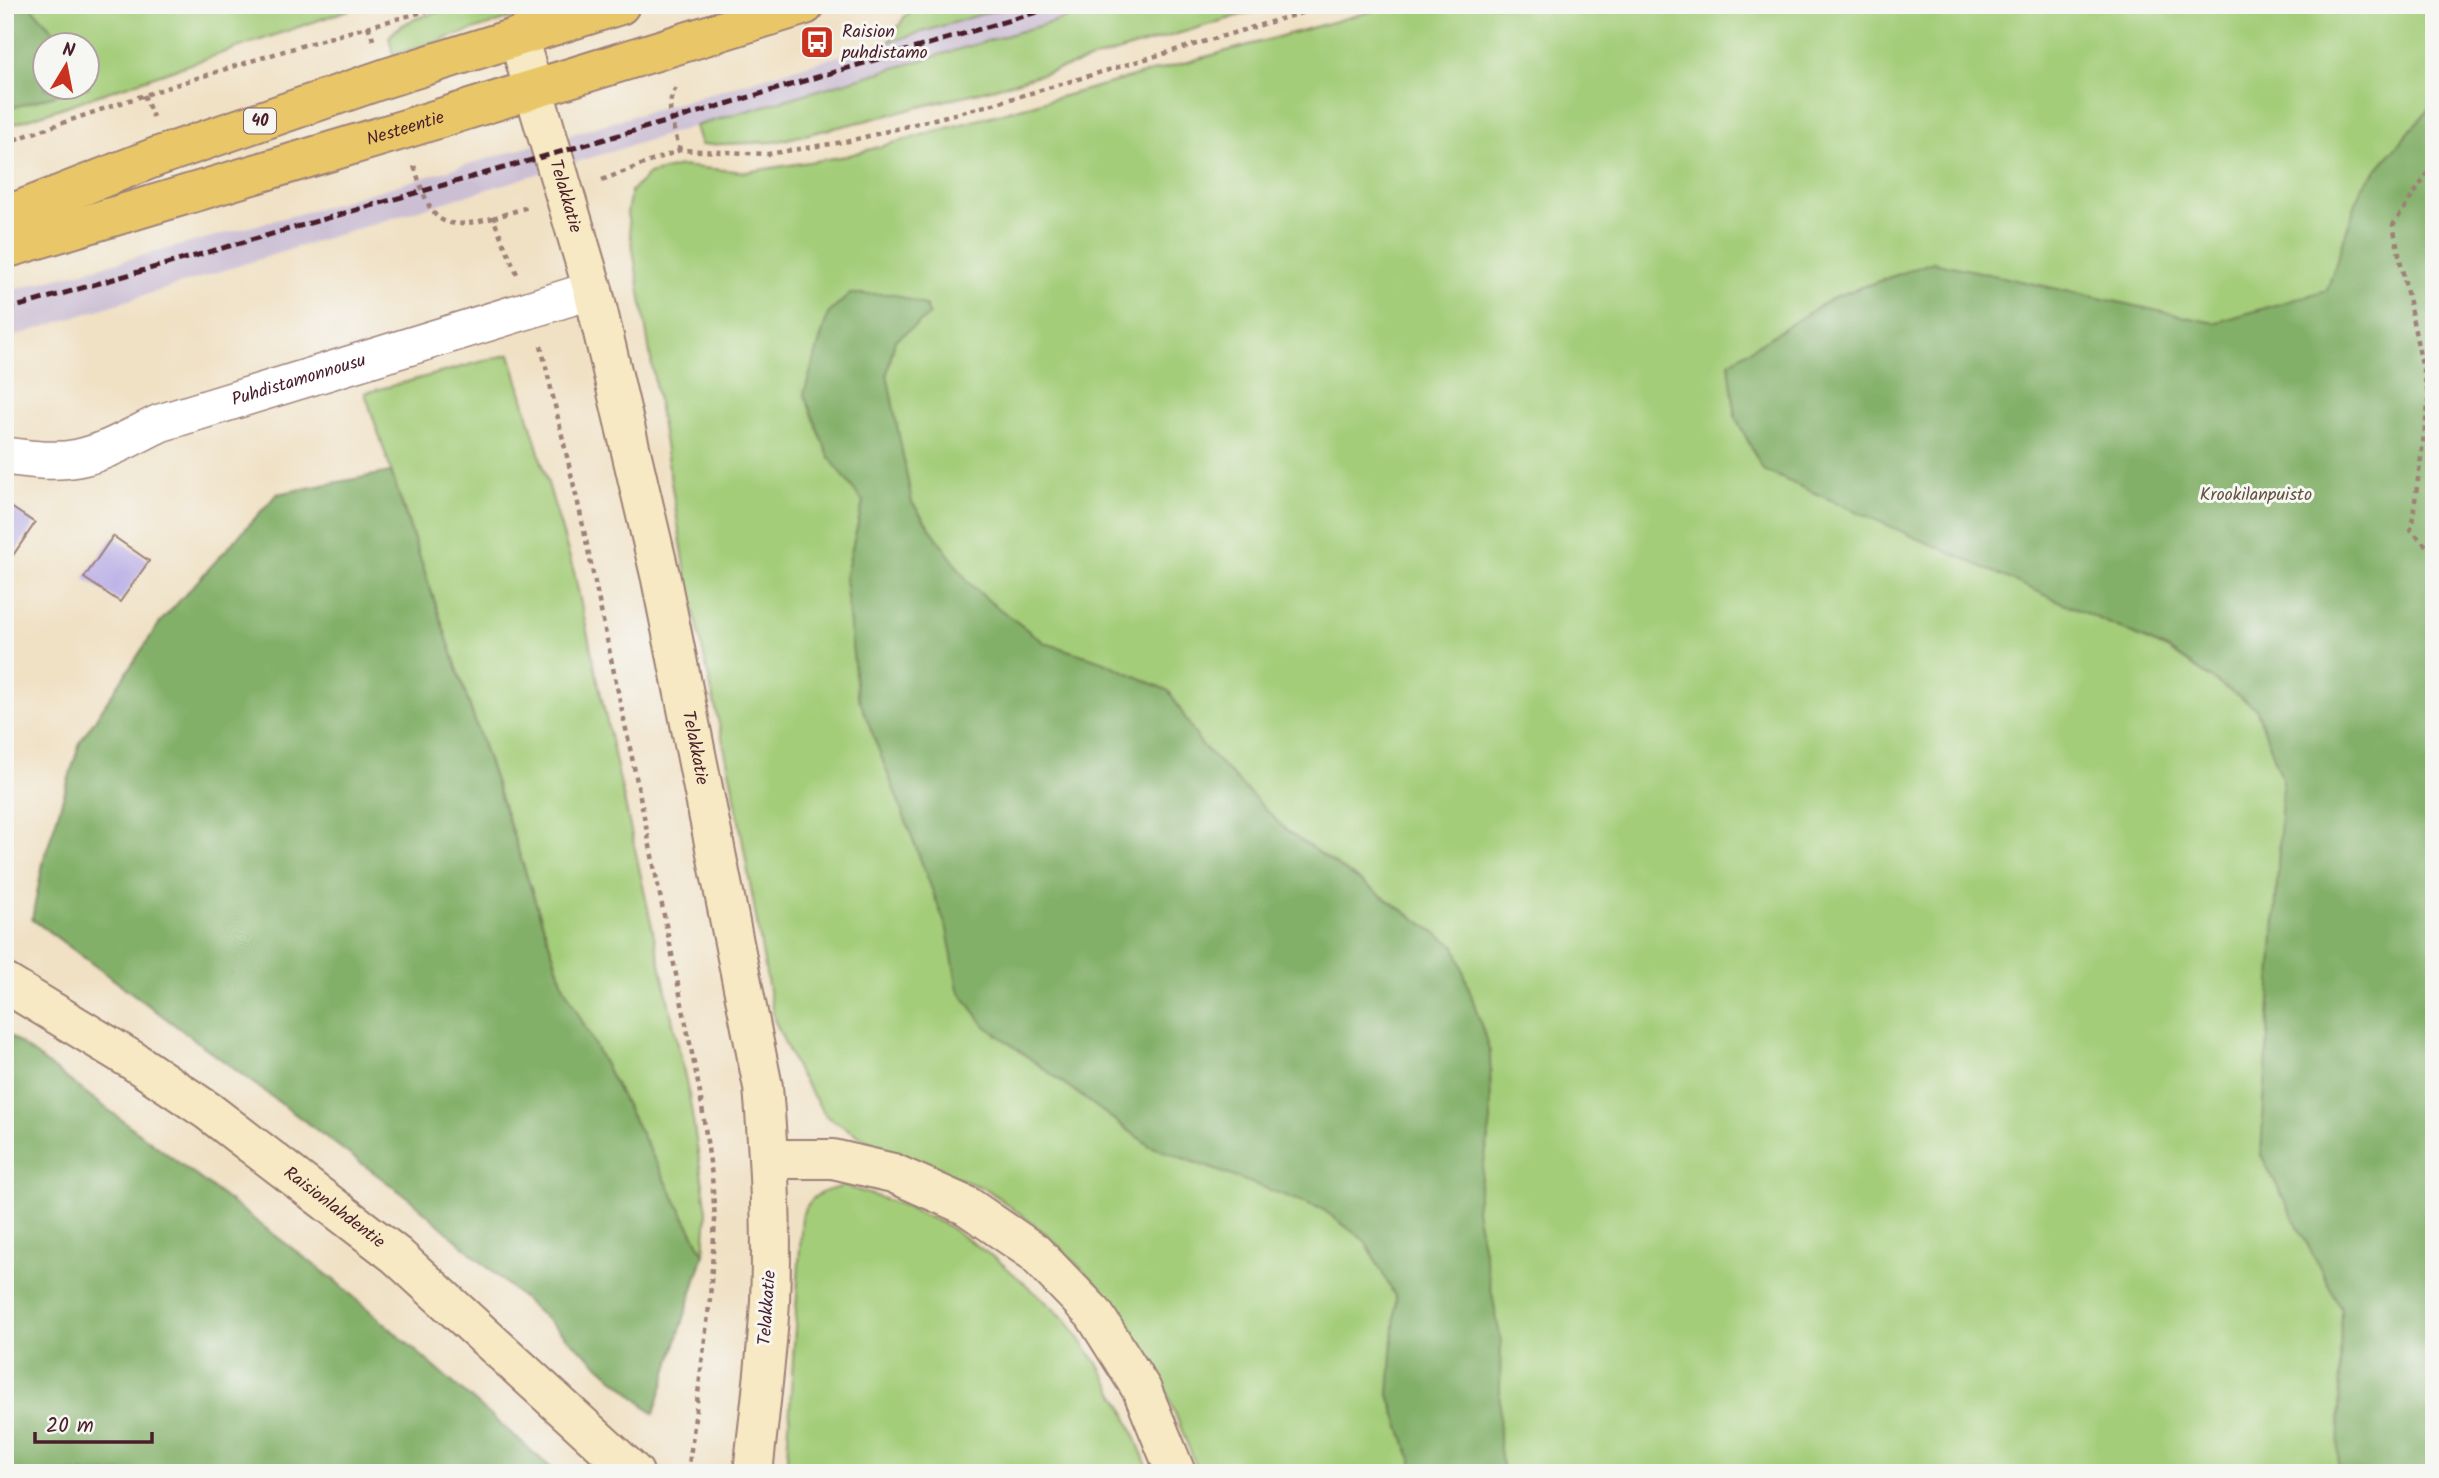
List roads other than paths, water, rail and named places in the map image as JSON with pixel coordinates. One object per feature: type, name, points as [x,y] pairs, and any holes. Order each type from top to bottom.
[{"type":"main road","name":"40","points":[[5,216],[156,157],[386,78],[620,5]]},
{"type":"main road","name":"Nesteentie","points":[[5,249],[805,5]]},
{"type":"street","name":"Telakkatie","points":[[518,37],[593,290],[661,579],[763,1087],[769,1159],[770,1303],[753,1473]]},
{"type":"street","name":"Puhdistamonnousu","points":[[5,456],[43,460],[77,458],[112,447],[160,423],[593,290]]},
{"type":"street","name":"Raisionlahdentie","points":[[5,983],[132,1060],[208,1111],[396,1255],[623,1462]]},
{"type":"street","points":[[769,1159],[834,1159],[893,1173],[967,1206],[1034,1252],[1094,1314],[1142,1390],[1176,1473]]},
{"type":"railway","points":[[5,310],[672,120],[1061,5]]},
{"type":"place","name":"Raision puhdistamo","points":[[817,42]]},
{"type":"park label","name":"Krookilanpuisto","points":[[2256,495]]}]
